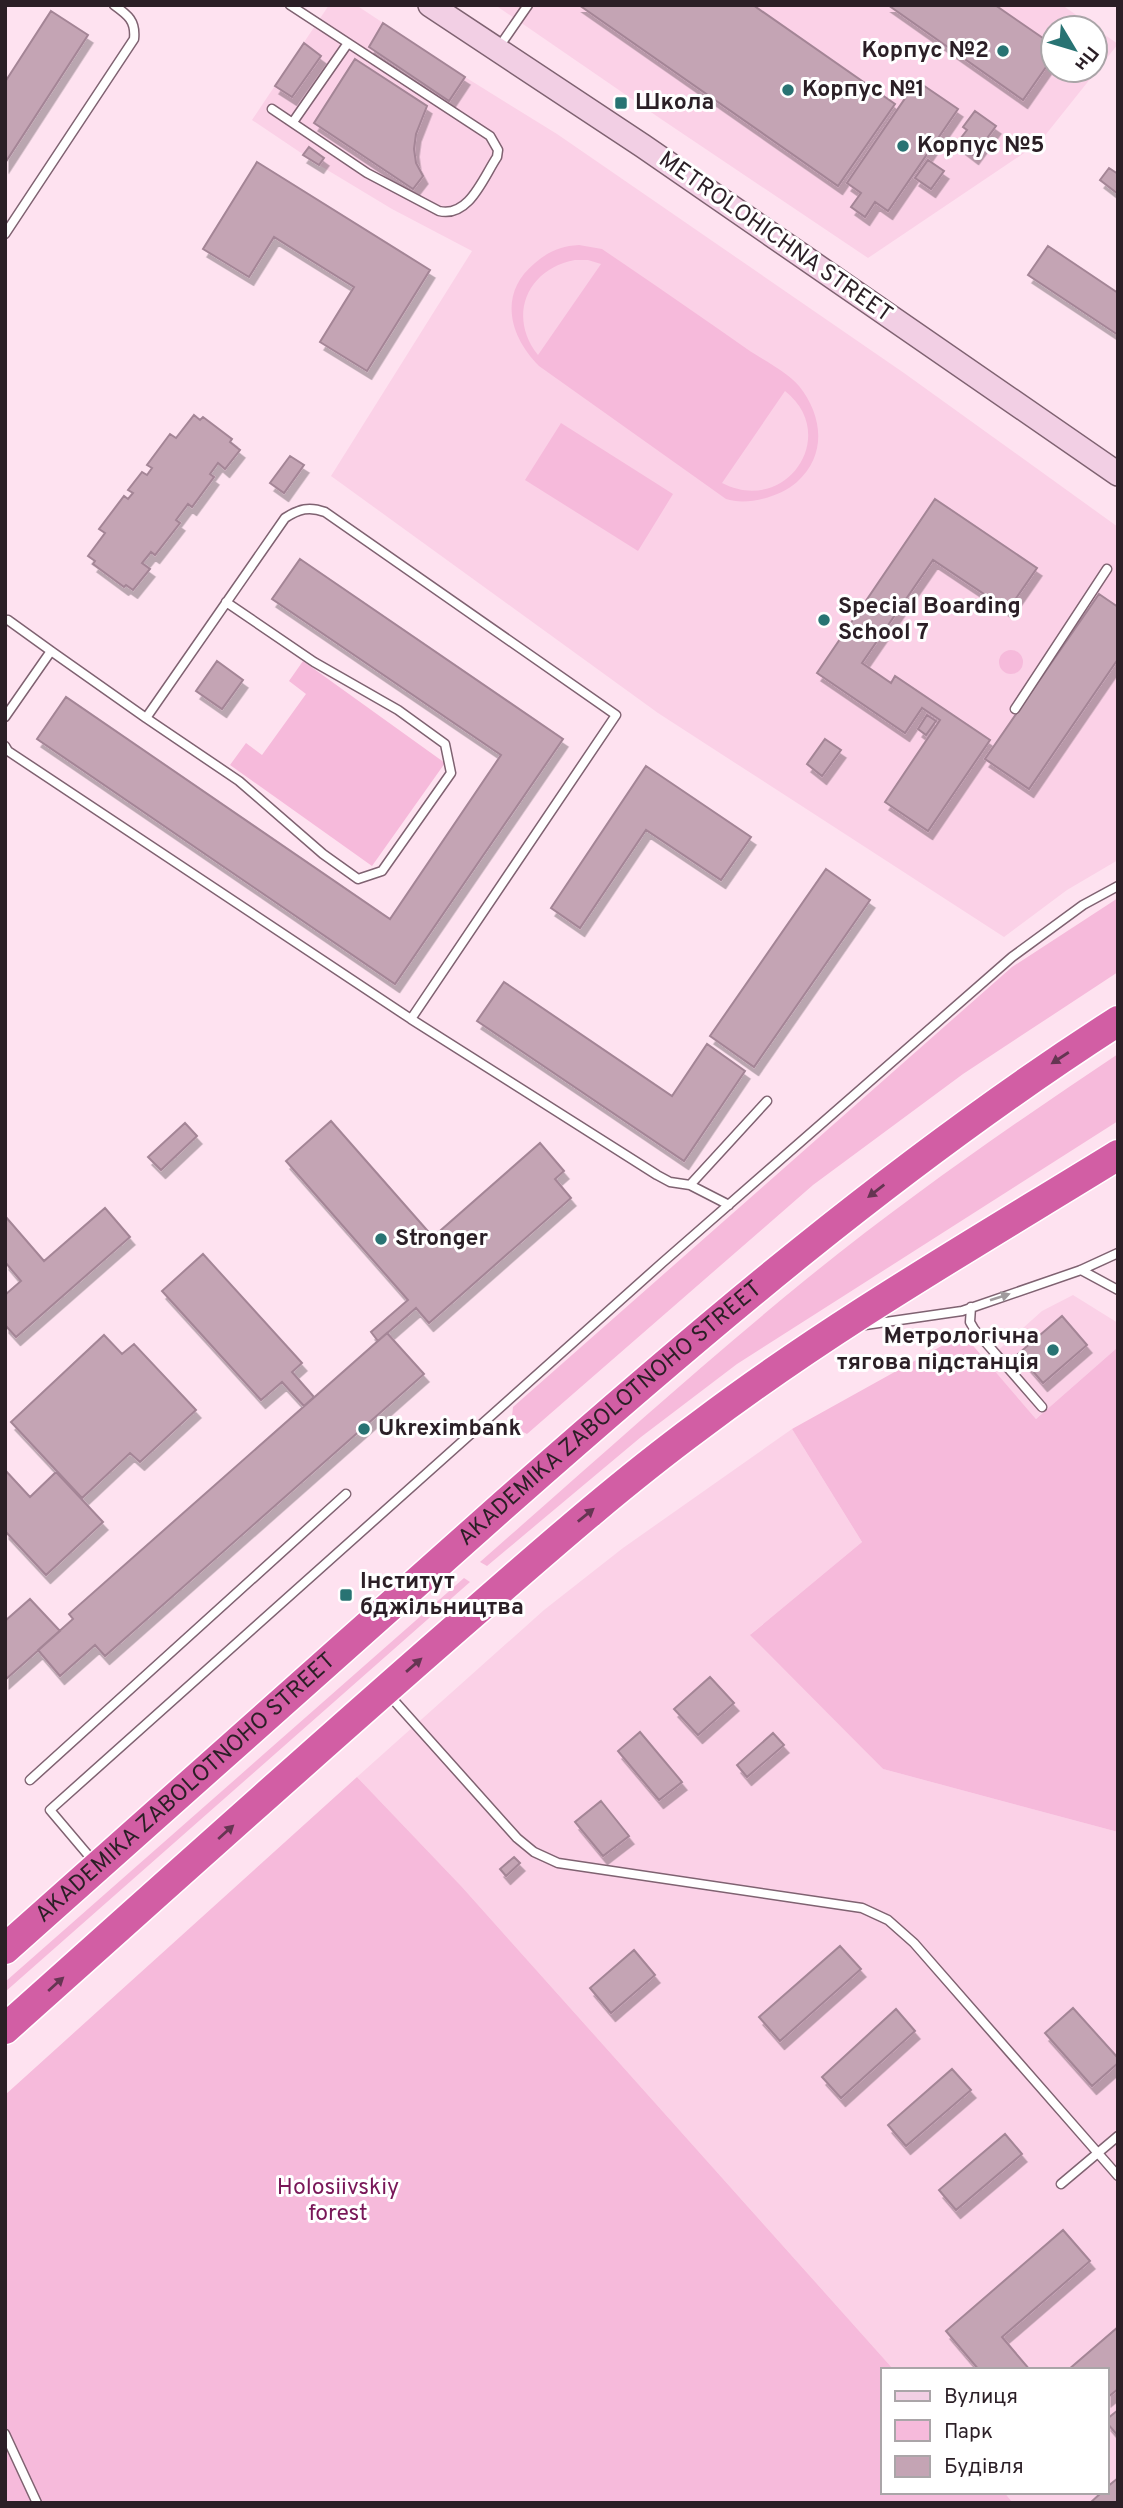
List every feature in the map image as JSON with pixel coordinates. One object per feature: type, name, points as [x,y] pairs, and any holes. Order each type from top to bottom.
[{"type":"highway","name":"AKADEMIKA ZABOLOTNOHO STREET","points":[[5,1949],[709,1325],[908,1167],[1050,1065],[1118,1021]]},
{"type":"highway","points":[[5,2029],[384,1690],[568,1530],[700,1424],[837,1329],[1118,1155]]},
{"type":"street","name":"METROLOHICHNA STREET","points":[[430,5],[654,154],[1118,474]]},
{"type":"lane","points":[[5,234],[134,39],[133,22],[129,15],[114,5]]},
{"type":"lane","points":[[272,109],[367,173],[439,211],[448,213],[464,207],[497,157],[495,141],[490,136],[290,5]]},
{"type":"lane","points":[[497,50],[528,5]]},
{"type":"lane","points":[[293,122],[348,43]]},
{"type":"lane","points":[[146,718],[285,518],[298,510],[313,508],[325,512],[616,715],[411,1019]]},
{"type":"lane","points":[[1015,709],[1107,569]]},
{"type":"lane","points":[[8,620],[230,775],[323,855],[358,879],[382,871],[451,774],[445,744],[398,710],[314,662],[226,601]]},
{"type":"lane","points":[[5,717],[51,651]]},
{"type":"lane","points":[[5,746],[8,751],[411,1019],[657,1175],[670,1182],[690,1185],[729,1205]]},
{"type":"lane","points":[[99,1867],[50,1810],[729,1205],[1012,957],[1083,905],[1118,886]]},
{"type":"lane","points":[[690,1185],[766,1101]]},
{"type":"lane","points":[[837,1329],[962,1311],[1081,1270],[1118,1253]]},
{"type":"lane","points":[[1081,1270],[1118,1290]]},
{"type":"lane","points":[[971,1307],[970,1322],[974,1329],[1042,1407]]},
{"type":"lane","points":[[30,1780],[346,1494]]},
{"type":"lane","points":[[384,1690],[517,1838],[558,1863],[862,1908],[888,1920],[914,1943],[1118,2176]]},
{"type":"lane","points":[[1061,2184],[1118,2136]]},
{"type":"lane","points":[[5,2434],[37,2503]]},
{"type":"shaded area","name":"Special Boarding School 7","points":[[329,5],[356,5],[557,134],[904,373],[1118,527],[1118,860],[1067,890],[1004,937],[658,713],[331,476],[472,251],[392,209],[252,120]]},
{"type":"shaded area","points":[[1062,5],[1075,14],[1039,14],[1039,84],[1086,84],[1039,143],[868,258],[498,7]]},
{"type":"shaded area","points":[[1109,38],[1118,44],[1109,55]]},
{"type":"shaded area","points":[[1073,1295],[1118,1323],[1118,1347],[1036,1419],[986,1361],[1042,1311]]},
{"type":"shaded area","points":[[792,1429],[862,1542],[751,1634],[883,1769],[1118,1832],[1118,2503],[1013,2503],[1006,2494],[1109,2494],[1109,2368],[892,2368],[462,1887],[357,1777],[544,1610],[623,1548]]},
{"type":"green space","points":[[579,245],[602,249],[799,386],[813,410],[818,435],[813,460],[797,482],[782,492],[763,499],[726,499],[539,366],[515,328],[512,301],[516,288],[523,275],[540,259],[555,250]],"holes":[[[575,260],[601,264],[538,355],[524,325],[523,310],[527,296],[545,273],[558,265]],[[785,391],[801,409],[808,429],[807,448],[798,466],[785,480],[767,489],[745,490],[722,483]]]},
{"type":"green space","points":[[561,423],[673,494],[638,551],[525,480]]},
{"type":"green space","points":[[1011,650],[1019,654],[1023,662],[1019,670],[1011,674],[1003,670],[999,662],[1003,654]]},
{"type":"green space","points":[[303,661],[445,763],[372,866],[230,765],[246,743],[262,755],[306,694],[289,681]]},
{"type":"green space","points":[[1118,898],[1118,972],[963,1074],[813,1185],[527,1434],[511,1426],[513,1407],[1012,967]]},
{"type":"green space","points":[[1118,1054],[1118,1121],[737,1364],[641,1437],[487,1566],[480,1562],[640,1420],[804,1281],[958,1164]]},
{"type":"green space","points":[[963,1334],[1036,1419],[1118,1347],[1118,1832],[883,1769],[750,1635],[862,1542],[792,1429]]},
{"type":"green space","points":[[464,1578],[470,1582],[5,1992],[5,1982]]},
{"type":"green space","name":"Holosiivskiy forest","points":[[357,1777],[462,1887],[892,2368],[881,2368],[881,2494],[1006,2494],[1013,2503],[5,2503],[5,2095]]},
{"type":"building","name":"Корпус №1","points":[[579,5],[753,5],[895,104],[838,186]]},
{"type":"building","name":"Корпус №2","points":[[888,5],[995,5],[1039,35],[1039,77],[1023,100]]},
{"type":"building","points":[[51,11],[88,35],[5,163],[5,82]]},
{"type":"building","points":[[383,23],[465,77],[449,101],[369,47]]},
{"type":"building","points":[[304,43],[321,56],[292,97],[275,86]]},
{"type":"building","points":[[355,59],[427,106],[416,134],[414,149],[416,163],[423,176],[413,189],[314,123]]},
{"type":"building","name":"Корпус №5","points":[[917,81],[958,109],[888,211],[875,202],[865,217],[851,207],[861,193],[847,183]]},
{"type":"building","points":[[975,111],[996,126],[974,156],[957,143],[967,130],[963,127]]},
{"type":"building","points":[[309,147],[324,158],[319,165],[303,155]]},
{"type":"building","points":[[928,160],[944,171],[931,189],[915,178]]},
{"type":"building","points":[[257,162],[430,270],[367,371],[320,342],[354,287],[274,237],[249,277],[203,249]]},
{"type":"building","points":[[1109,168],[1118,174],[1118,194],[1100,180]]},
{"type":"building","points":[[1048,246],[1118,293],[1118,335],[1028,275]]},
{"type":"building","points":[[194,415],[200,420],[203,417],[232,439],[230,442],[240,450],[225,469],[218,463],[210,474],[214,477],[192,507],[188,504],[176,520],[180,523],[155,555],[151,552],[142,563],[150,569],[133,590],[126,585],[124,587],[93,564],[95,561],[88,556],[105,533],[99,529],[124,496],[128,499],[133,493],[128,490],[142,472],[147,475],[152,468],[147,465],[170,434],[176,438]]},
{"type":"building","points":[[290,456],[304,465],[284,493],[270,483]]},
{"type":"building","points":[[935,499],[1037,568],[1008,610],[933,560],[862,663],[891,683],[895,676],[990,740],[928,831],[885,802],[940,720],[922,708],[905,733],[817,673]]},
{"type":"building","points":[[300,559],[563,739],[395,984],[37,739],[66,697],[390,919],[501,755],[272,599]]},
{"type":"building","points":[[1099,594],[1118,607],[1118,659],[1029,789],[985,759]]},
{"type":"building","points":[[217,661],[243,680],[222,709],[196,691]]},
{"type":"building","points":[[927,715],[936,721],[926,735],[918,729]]},
{"type":"building","points":[[825,739],[841,750],[822,776],[807,764]]},
{"type":"building","points":[[646,766],[751,837],[721,880],[646,830],[580,928],[551,908]]},
{"type":"building","points":[[826,869],[870,900],[754,1067],[710,1036]]},
{"type":"building","points":[[504,982],[672,1096],[707,1044],[745,1071],[684,1161],[477,1021]]},
{"type":"building","points":[[331,1121],[433,1237],[540,1143],[564,1171],[555,1179],[571,1198],[429,1323],[416,1308],[378,1341],[371,1332],[408,1300],[286,1161]]},
{"type":"building","points":[[185,1123],[197,1136],[161,1170],[148,1157]]},
{"type":"building","points":[[105,1208],[130,1237],[16,1337],[5,1325],[5,1295],[21,1281],[5,1262],[5,1216],[44,1261]]},
{"type":"building","points":[[203,1254],[302,1363],[292,1372],[314,1397],[304,1406],[282,1382],[261,1400],[162,1291]]},
{"type":"building","name":"Метрологічна тягова підстанція","points":[[1062,1316],[1087,1345],[1043,1383],[1018,1354]]},
{"type":"building","points":[[387,1333],[424,1374],[105,1656],[95,1645],[60,1676],[38,1650],[73,1619],[69,1614]]},
{"type":"building","points":[[104,1335],[122,1354],[134,1344],[196,1410],[140,1462],[130,1453],[82,1498],[11,1422]]},
{"type":"building","points":[[5,1470],[30,1497],[56,1472],[103,1522],[46,1575],[5,1531]]},
{"type":"building","points":[[30,1599],[60,1631],[5,1680],[5,1621]]},
{"type":"building","points":[[710,1677],[734,1703],[698,1735],[674,1709]]},
{"type":"building","points":[[640,1732],[682,1782],[659,1800],[618,1751]]},
{"type":"building","points":[[773,1733],[784,1745],[747,1777],[737,1765]]},
{"type":"building","points":[[601,1801],[629,1836],[603,1856],[575,1822]]},
{"type":"building","points":[[514,1857],[520,1863],[506,1876],[500,1869]]},
{"type":"building","points":[[840,1946],[861,1969],[780,2041],[759,2017]]},
{"type":"building","points":[[634,1950],[655,1975],[611,2013],[590,1988]]},
{"type":"building","points":[[1073,2008],[1118,2058],[1118,2063],[1092,2086],[1045,2033]]},
{"type":"building","points":[[896,2009],[915,2031],[841,2098],[822,2077]]},
{"type":"building","points":[[952,2069],[971,2090],[906,2146],[888,2125]]},
{"type":"building","points":[[1005,2134],[1022,2154],[956,2210],[939,2190]]},
{"type":"building","points":[[1063,2230],[1090,2261],[1002,2337],[1028,2368],[977,2368],[946,2331]]},
{"type":"building","points":[[1118,2327],[1118,2389],[1109,2396],[1109,2368],[1070,2368]]},
{"type":"building","points":[[1118,2410],[1118,2436],[1109,2425],[1109,2417]]},
{"type":"building","points":[[1118,2478],[1118,2503],[1090,2503],[1100,2494],[1109,2494],[1109,2485]]},
{"type":"place","name":"Корпус №2","points":[[1003,51]]},
{"type":"place","name":"Корпус №1","points":[[788,90]]},
{"type":"place","name":"Школа","points":[[621,103]]},
{"type":"place","name":"Корпус №5","points":[[903,146]]},
{"type":"place","name":"Special Boarding School 7","points":[[824,620]]},
{"type":"place","name":"Stronger","points":[[381,1239]]},
{"type":"place","name":"Метрологічна тягова підстанція","points":[[1053,1350]]},
{"type":"place","name":"Ukreximbank","points":[[364,1429]]},
{"type":"place","name":"Інститут бджільництва","points":[[346,1595]]}]
